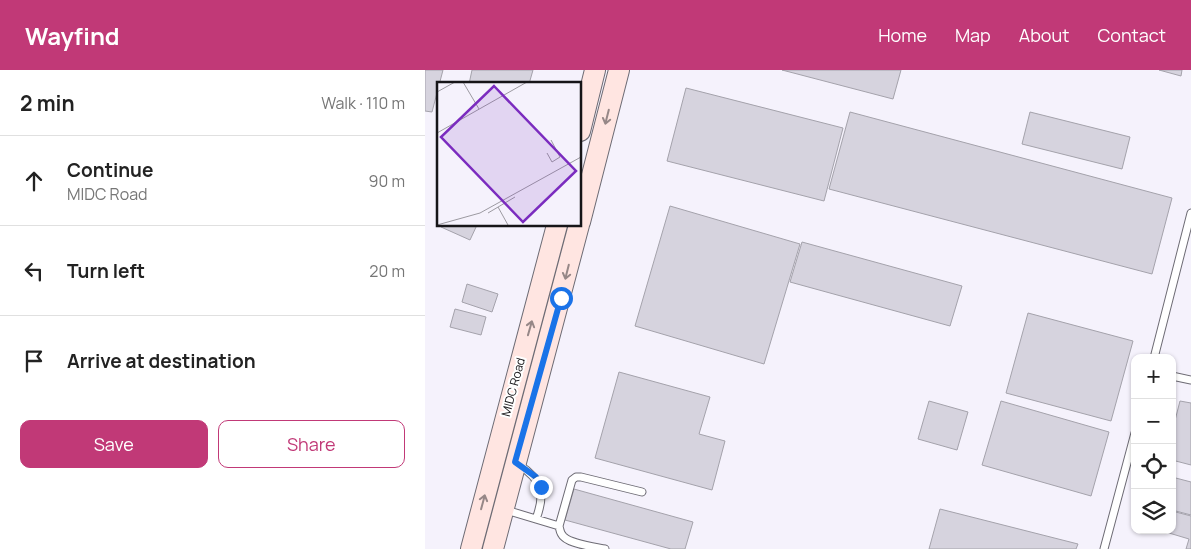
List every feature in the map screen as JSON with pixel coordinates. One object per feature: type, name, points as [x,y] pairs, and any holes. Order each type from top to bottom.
[{"type":"main road","points":[[581,126],[595,70]]},
{"type":"main road","name":"MIDC Road","points":[[581,219],[619,70]]},
{"type":"main road","name":"MIDC Road","points":[[471,549],[557,226]]},
{"type":"main road","name":"MIDC Road","points":[[493,549],[579,226]]},
{"type":"main road","points":[[508,405],[529,411]]},
{"type":"lane","points":[[1155,354],[1191,213]]},
{"type":"lane","points":[[1176,377],[1191,380]]},
{"type":"lane","points":[[1104,549],[1132,444]]},
{"type":"lane","points":[[515,462],[536,477],[541,487],[542,498],[536,519]]},
{"type":"lane","points":[[605,549],[564,538],[561,533],[559,526],[570,485],[576,477],[641,492]]},
{"type":"lane","points":[[503,510],[559,526]]},
{"type":"building","points":[[425,70],[443,70],[440,82],[437,82],[437,93],[432,112],[425,111]]},
{"type":"building","points":[[472,70],[533,70],[530,82],[469,82]]},
{"type":"building","points":[[782,70],[901,70],[893,99]]},
{"type":"building","points":[[1159,70],[1182,70],[1181,76]]},
{"type":"building","points":[[686,88],[843,128],[824,201],[667,161]]},
{"type":"building","points":[[850,112],[1172,198],[1152,274],[829,189]]},
{"type":"building","points":[[1030,112],[1130,137],[1122,169],[1022,144]]},
{"type":"building","points":[[670,206],[800,244],[764,364],[635,326]]},
{"type":"building","points":[[442,226],[477,226],[470,240]]},
{"type":"building","points":[[802,242],[962,286],[950,326],[790,282]]},
{"type":"building","points":[[467,284],[498,294],[492,312],[462,302]]},
{"type":"building","points":[[455,309],[486,317],[481,335],[450,327]]},
{"type":"building","points":[[1028,313],[1133,341],[1111,421],[1006,393]]},
{"type":"building","points":[[619,372],[710,397],[699,434],[725,441],[712,490],[595,458]]},
{"type":"building","points":[[929,401],[968,412],[957,450],[918,439]]},
{"type":"building","points":[[1001,401],[1109,432],[1091,496],[982,465]]},
{"type":"building","points":[[1180,401],[1191,403],[1191,465],[1176,461],[1176,416]]},
{"type":"building","points":[[1176,478],[1191,482],[1191,515],[1176,511]]},
{"type":"building","points":[[574,489],[693,522],[685,549],[671,549],[565,520]]},
{"type":"building","points":[[940,509],[1078,544],[1076,549],[929,549]]},
{"type":"building","points":[[1176,512],[1191,516],[1191,549],[1186,549],[1189,539],[1172,534],[1176,534]]},
{"type":"route","points":[[541,487],[536,477],[515,462],[561,298]]}]
